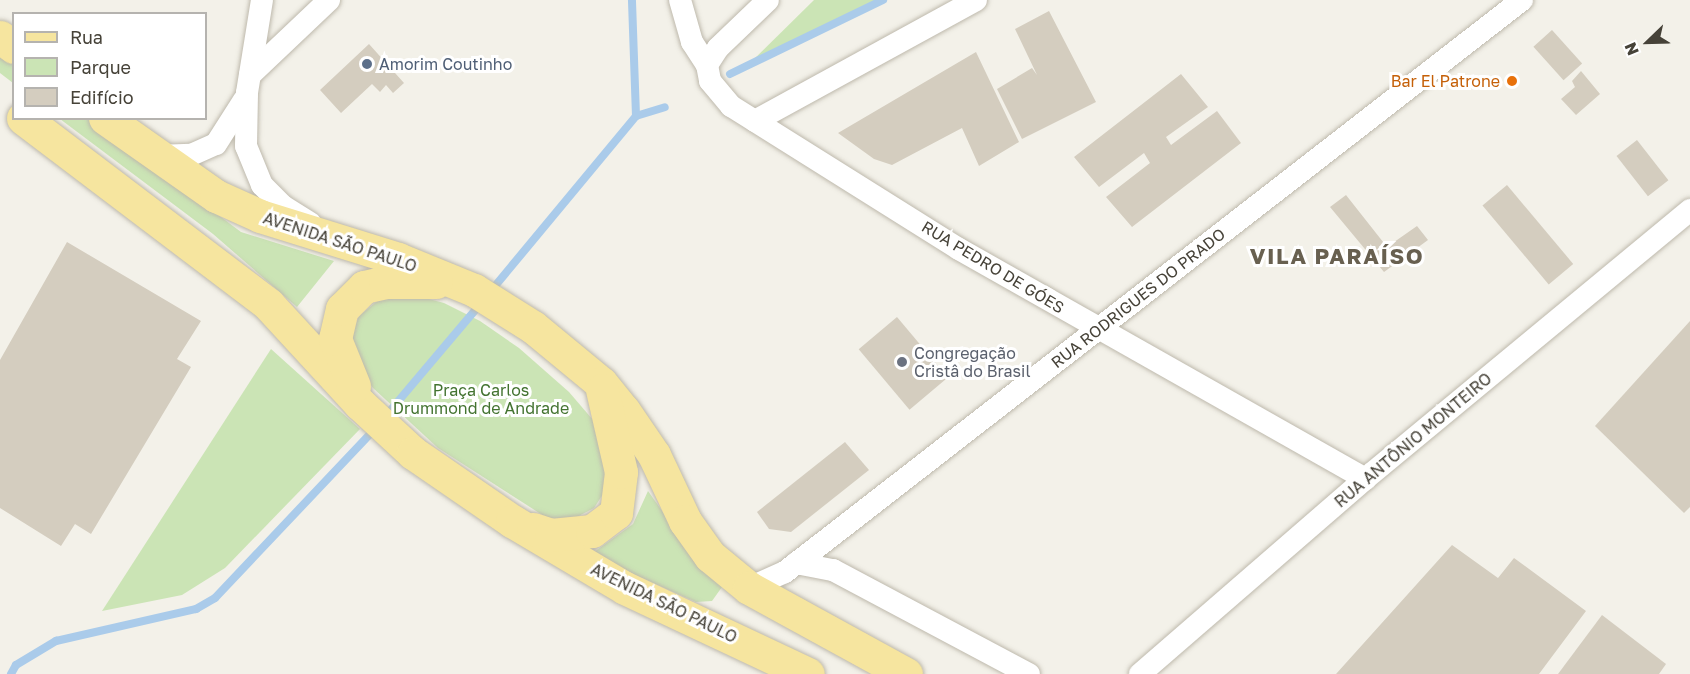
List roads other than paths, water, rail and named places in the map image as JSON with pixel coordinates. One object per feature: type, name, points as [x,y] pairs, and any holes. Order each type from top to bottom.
[{"type":"main road","name":"AVENIDA SÃO PAULO","points":[[26,120],[268,304],[360,404],[413,453],[512,521],[626,588],[799,672]]},
{"type":"main road","name":"AVENIDA SÃO PAULO","points":[[108,120],[153,156],[227,201],[260,216],[398,259],[462,286],[533,327],[601,383],[654,455],[685,521],[710,556],[749,588],[906,674]]},
{"type":"main road","points":[[360,404],[335,339],[342,309],[364,287],[385,282],[462,286]]},
{"type":"main road","points":[[512,521],[550,535],[591,531],[616,513],[621,472],[601,383]]},
{"type":"street","points":[[262,0],[249,84],[246,146],[254,172],[283,206],[340,241]]},
{"type":"street","points":[[153,156],[191,154],[216,144],[249,84],[329,0]]},
{"type":"street","name":"RUA PEDRO DE GÓES","points":[[680,0],[692,42],[707,65],[710,81],[720,94],[754,121],[959,249],[1365,479]]},
{"type":"street","points":[[707,65],[718,48],[768,0]]},
{"type":"street","points":[[754,121],[976,0]]},
{"type":"street","name":"RUA RODRIGUES DO PRADO","points":[[749,588],[771,580],[796,563],[1522,0]]},
{"type":"street","name":"RUA ANTÔNIO MONTEIRO","points":[[1140,674],[1365,479],[1690,210]]},
{"type":"street","points":[[796,563],[833,570],[1029,674]]},
{"type":"waterway","points":[[490,292],[636,116],[632,0]]},
{"type":"waterway","points":[[730,74],[883,0]]},
{"type":"waterway","points":[[636,116],[665,107]]},
{"type":"waterway","points":[[384,418],[482,302]]},
{"type":"waterway","points":[[11,674],[16,665],[56,641],[196,609],[215,598],[376,428]]},
{"type":"place","name":"Amorim Coutinho","points":[[367,64]]},
{"type":"place","name":"Bar El Patrone","points":[[1512,81]]},
{"type":"place","name":"Congregação Cristâ do Brasil","points":[[902,362]]},
{"type":"district","name":"VILA PARAÍSO","points":[[1337,256]]},
{"type":"park label","name":"Praça Carlos Drummond de Andrade","points":[[481,399]]}]
